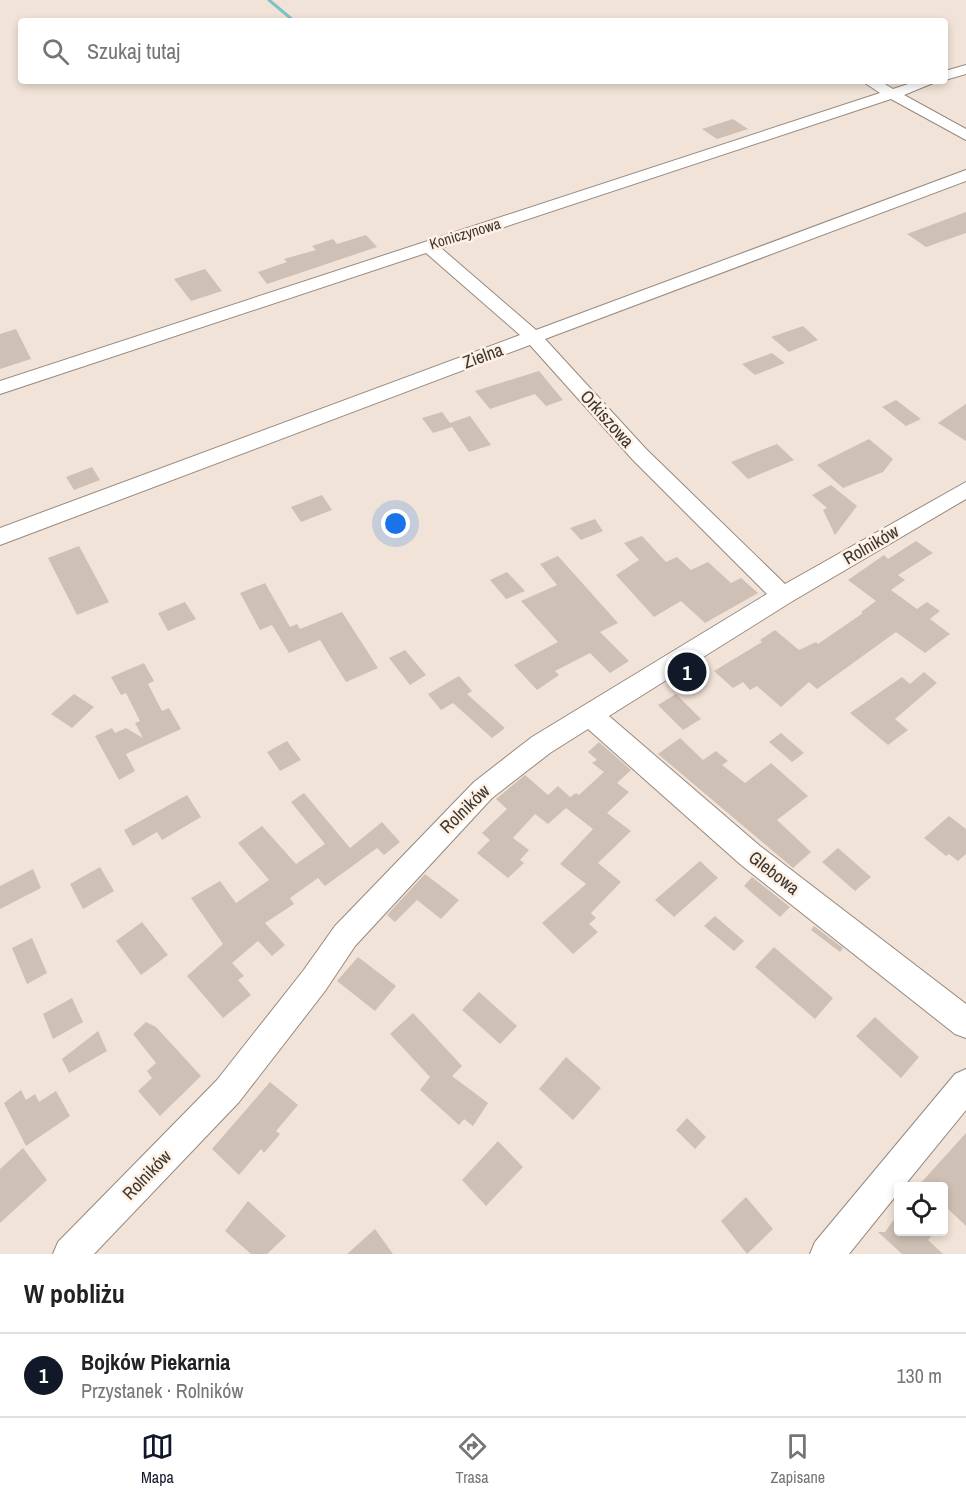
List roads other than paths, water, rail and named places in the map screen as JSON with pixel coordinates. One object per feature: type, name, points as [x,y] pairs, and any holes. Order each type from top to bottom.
[{"type":"street","points":[[948,75],[966,69]]},
{"type":"street","points":[[874,84],[966,135]]},
{"type":"street","name":"Koniczynowa","points":[[0,388],[922,84]]},
{"type":"street","name":"Zielna","points":[[0,537],[533,337],[670,283],[848,220],[966,174]]},
{"type":"street","name":"Orkiszowa","points":[[428,246],[533,337],[639,454],[783,596]]},
{"type":"street","name":"Rolników","points":[[70,1254],[228,1091],[314,981],[345,936],[451,821],[515,764],[783,596],[966,489]]},
{"type":"street","name":"Glebowa","points":[[590,715],[750,855],[966,1023]]},
{"type":"street","points":[[827,1254],[966,1085]]},
{"type":"waterway","points":[[269,0],[290,18]]},
{"type":"place","name":"Bojków Piekarnia","points":[[687,672]]}]
